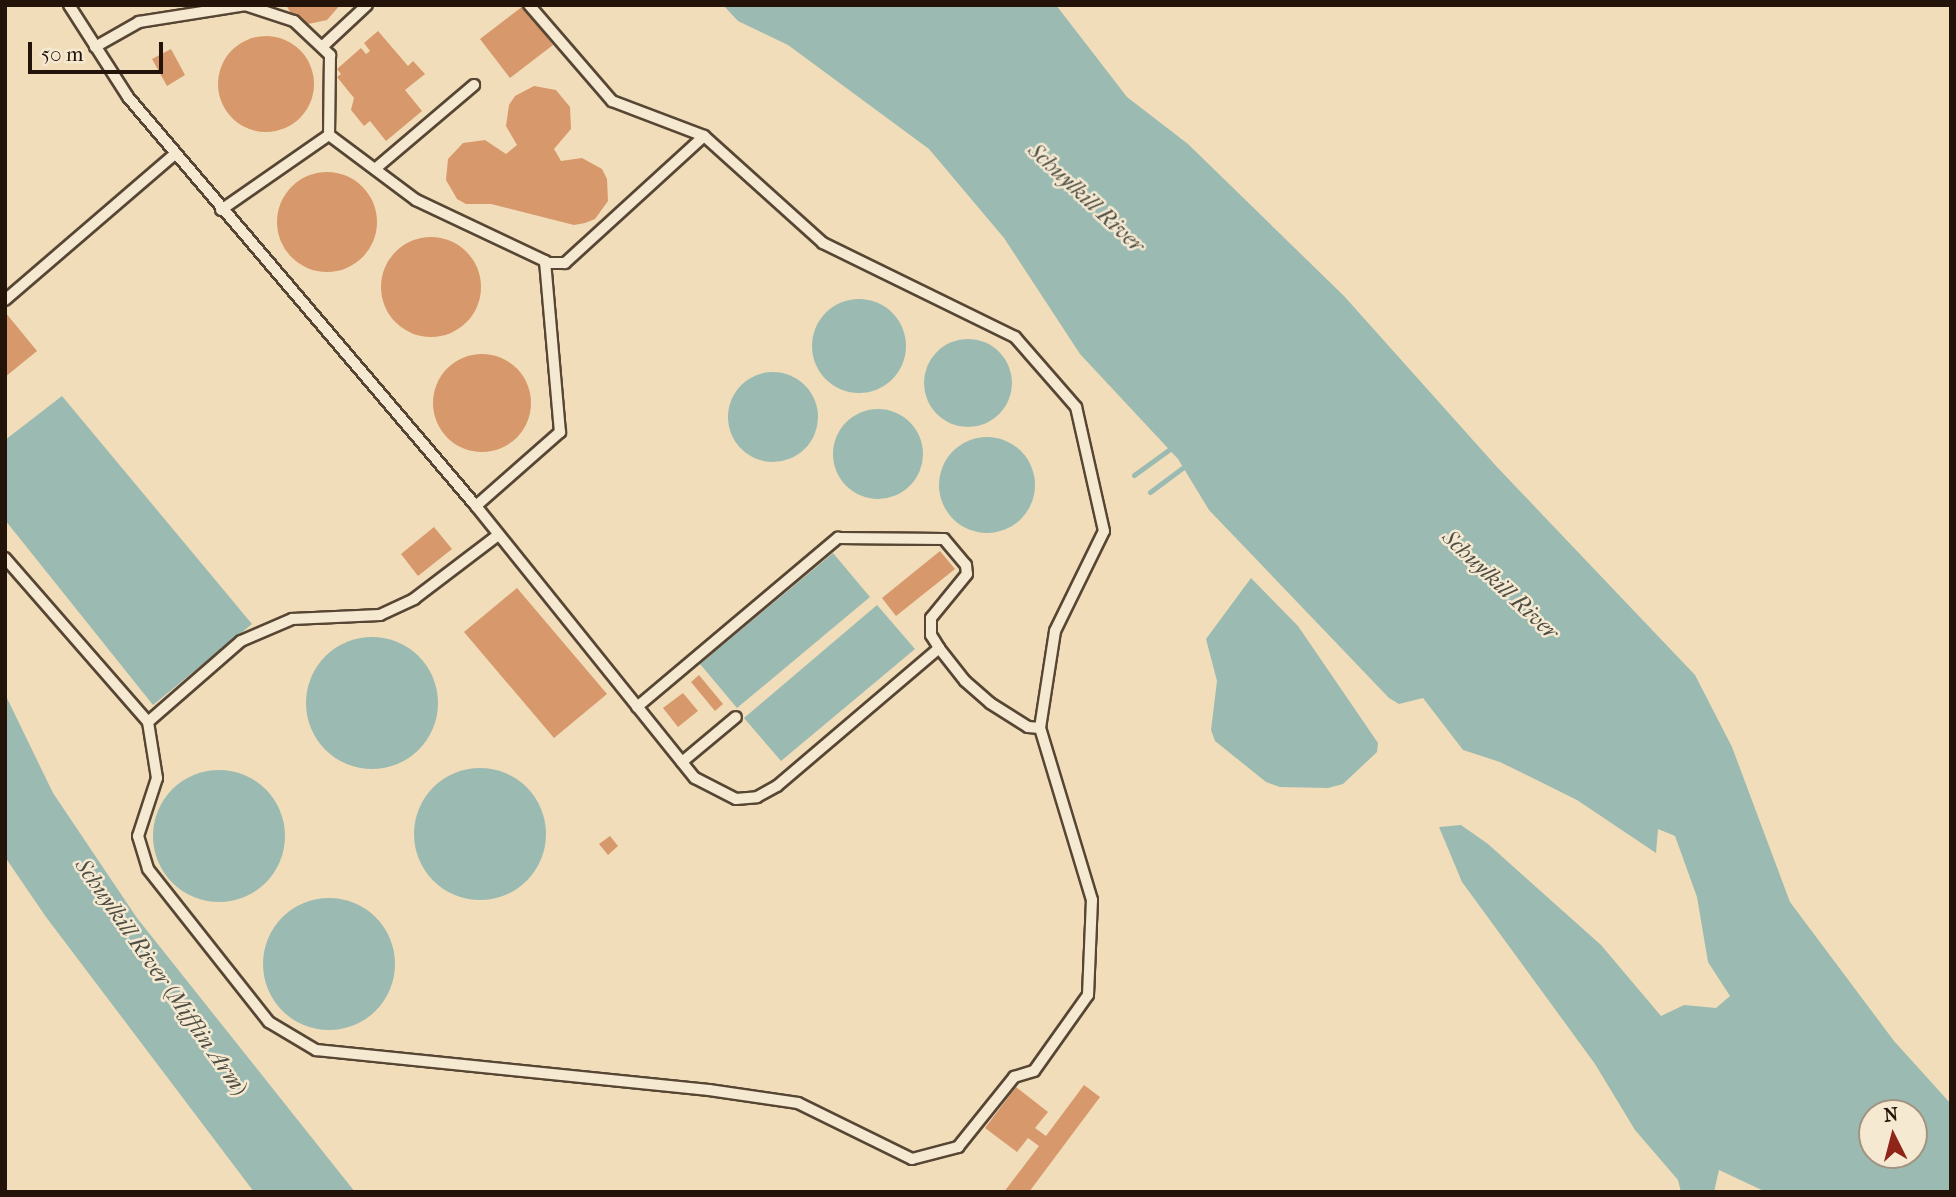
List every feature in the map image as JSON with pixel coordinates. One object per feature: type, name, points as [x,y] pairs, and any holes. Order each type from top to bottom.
[{"type":"lane","points":[[69,5],[128,97],[221,210],[475,506],[682,762],[715,792],[736,799],[757,797],[777,786],[939,648]]},
{"type":"lane","points":[[95,47],[139,22],[245,5],[271,8],[294,21],[330,55],[332,74],[329,135]]},
{"type":"lane","points":[[323,46],[367,5]]},
{"type":"lane","points":[[5,558],[148,722],[157,778],[138,836],[148,869],[269,1022],[316,1050],[709,1090],[798,1103],[912,1159],[958,1147],[1014,1077],[1034,1071],[1088,995],[1092,900],[1040,728],[1055,631],[1104,531],[1076,407],[1015,337],[823,243],[705,135],[612,101],[529,5]]},
{"type":"lane","points":[[375,169],[474,85]]},
{"type":"lane","points":[[329,135],[416,200],[545,263],[565,263],[705,135]]},
{"type":"lane","points":[[221,210],[329,135]]},
{"type":"lane","points":[[5,300],[175,154]]},
{"type":"lane","points":[[475,506],[560,432],[545,263]]},
{"type":"lane","points":[[148,722],[241,641],[292,619],[380,615],[414,599],[497,536]]},
{"type":"lane","points":[[637,707],[838,538],[944,539],[966,565],[967,574],[931,618],[931,635],[965,681],[990,703],[1028,727],[1040,728]]},
{"type":"lane","points":[[682,762],[736,717]]},
{"type":"water","name":"Schuylkill River","points":[[723,5],[1056,5],[1127,97],[1188,144],[1344,296],[1497,467],[1695,675],[1732,747],[1790,902],[1894,1041],[1951,1104],[1951,1192],[1766,1192],[1719,1170],[1714,1192],[1681,1192],[1678,1180],[1635,1130],[1595,1064],[1462,882],[1439,827],[1461,825],[1488,844],[1601,945],[1661,1016],[1684,1005],[1716,1008],[1730,996],[1708,962],[1697,897],[1675,836],[1658,829],[1656,853],[1577,800],[1500,762],[1463,750],[1423,698],[1399,704],[1389,698],[1209,510],[1178,459],[1080,354],[1004,238],[929,149],[788,45],[738,21]]},
{"type":"water","points":[[859,299],[877,303],[892,313],[902,328],[906,346],[902,364],[892,379],[877,389],[859,393],[841,389],[826,379],[816,364],[812,346],[816,328],[826,313],[841,303]]},
{"type":"water","points":[[968,339],[993,346],[1005,358],[1012,383],[1005,408],[993,420],[968,427],[943,420],[931,408],[924,383],[931,358],[943,346]]},
{"type":"water","points":[[764,372],[782,372],[798,379],[811,392],[818,408],[818,426],[811,442],[798,455],[782,462],[764,462],[748,455],[735,442],[728,426],[728,408],[735,392],[748,379]]},
{"type":"water","points":[[62,396],[252,624],[153,705],[5,520],[5,440]]},
{"type":"water","points":[[878,409],[895,413],[910,422],[919,437],[923,454],[919,471],[910,486],[895,495],[878,499],[861,495],[846,486],[837,471],[833,454],[837,437],[846,422],[861,413]]},
{"type":"water","points":[[987,437],[1005,441],[1021,451],[1031,467],[1035,485],[1031,503],[1021,519],[1005,529],[987,533],[969,529],[953,519],[943,503],[939,485],[943,467],[953,451],[969,441]]},
{"type":"water","points":[[833,553],[870,597],[737,708],[700,664]]},
{"type":"water","points":[[1251,578],[1298,626],[1378,743],[1377,752],[1343,784],[1328,788],[1280,787],[1266,782],[1215,741],[1211,730],[1217,681],[1206,639]]},
{"type":"water","points":[[877,605],[915,649],[781,761],[744,718]]},
{"type":"water","points":[[372,637],[397,642],[419,656],[433,678],[438,703],[433,728],[419,750],[397,764],[372,769],[347,764],[325,750],[311,728],[306,703],[311,678],[325,656],[347,642]]},
{"type":"water","name":"Schuylkill River (Mifflin Arm)","points":[[5,694],[53,793],[137,918],[355,1192],[254,1192],[46,917],[5,857]]},
{"type":"water","points":[[480,768],[505,773],[527,787],[541,809],[546,834],[541,859],[527,881],[505,895],[480,900],[455,895],[433,881],[419,859],[414,834],[419,809],[433,787],[455,773]]},
{"type":"water","points":[[219,770],[244,775],[266,789],[280,811],[285,836],[280,861],[266,883],[244,897],[219,902],[194,897],[172,883],[158,861],[153,836],[158,811],[172,789],[194,775]]},
{"type":"water","points":[[329,898],[354,903],[376,917],[390,939],[395,964],[390,989],[376,1011],[354,1025],[329,1030],[304,1025],[282,1011],[268,989],[263,964],[268,939],[282,917],[304,903]]},
{"type":"building","points":[[286,5],[340,5],[327,20],[308,24],[292,15]]},
{"type":"building","points":[[523,6],[553,45],[510,78],[480,39]]},
{"type":"building","points":[[378,31],[408,66],[413,61],[425,74],[405,90],[422,111],[386,141],[370,121],[364,126],[351,110],[354,98],[337,77],[341,74],[337,69],[361,48],[366,54],[370,51],[364,43]]},
{"type":"building","points":[[266,36],[284,40],[300,50],[310,66],[314,84],[310,102],[300,118],[284,128],[266,132],[248,128],[232,118],[222,102],[218,84],[222,66],[232,50],[248,40]]},
{"type":"building","points":[[171,49],[185,75],[167,86],[152,59]]},
{"type":"building","points":[[534,86],[556,90],[570,107],[571,129],[554,149],[561,161],[582,158],[602,169],[607,179],[608,201],[595,219],[574,225],[491,204],[466,204],[457,199],[446,180],[448,159],[463,143],[485,140],[506,154],[517,145],[506,126],[509,105],[515,96]]},
{"type":"building","points":[[327,172],[346,176],[362,187],[373,203],[377,222],[373,241],[362,257],[346,268],[327,272],[308,268],[292,257],[281,241],[277,222],[281,203],[292,187],[308,176]]},
{"type":"building","points":[[431,237],[459,245],[473,259],[481,287],[473,315],[459,329],[431,337],[403,329],[389,315],[381,287],[389,259],[403,245]]},
{"type":"building","points":[[5,312],[37,351],[5,377]]},
{"type":"building","points":[[482,354],[501,358],[516,369],[527,384],[531,403],[527,422],[516,437],[501,448],[482,452],[463,448],[448,437],[437,422],[433,403],[437,384],[448,369],[463,358]]},
{"type":"building","points":[[434,527],[452,549],[418,576],[401,554]]},
{"type":"building","points":[[940,551],[955,569],[896,616],[882,598]]},
{"type":"building","points":[[517,588],[607,694],[554,738],[464,632]]},
{"type":"building","points":[[699,675],[723,704],[715,711],[691,682]]},
{"type":"building","points":[[683,693],[698,711],[678,727],[663,708]]},
{"type":"building","points":[[610,836],[618,846],[608,855],[599,844]]},
{"type":"building","points":[[1084,1085],[1100,1097],[1029,1192],[1004,1192],[1039,1146],[1028,1138],[1017,1152],[985,1128],[1016,1087],[1048,1112],[1035,1128],[1046,1136]]},
{"type":"waterway","points":[[1134,475],[1174,446]]},
{"type":"waterway","points":[[1150,492],[1189,463]]}]
